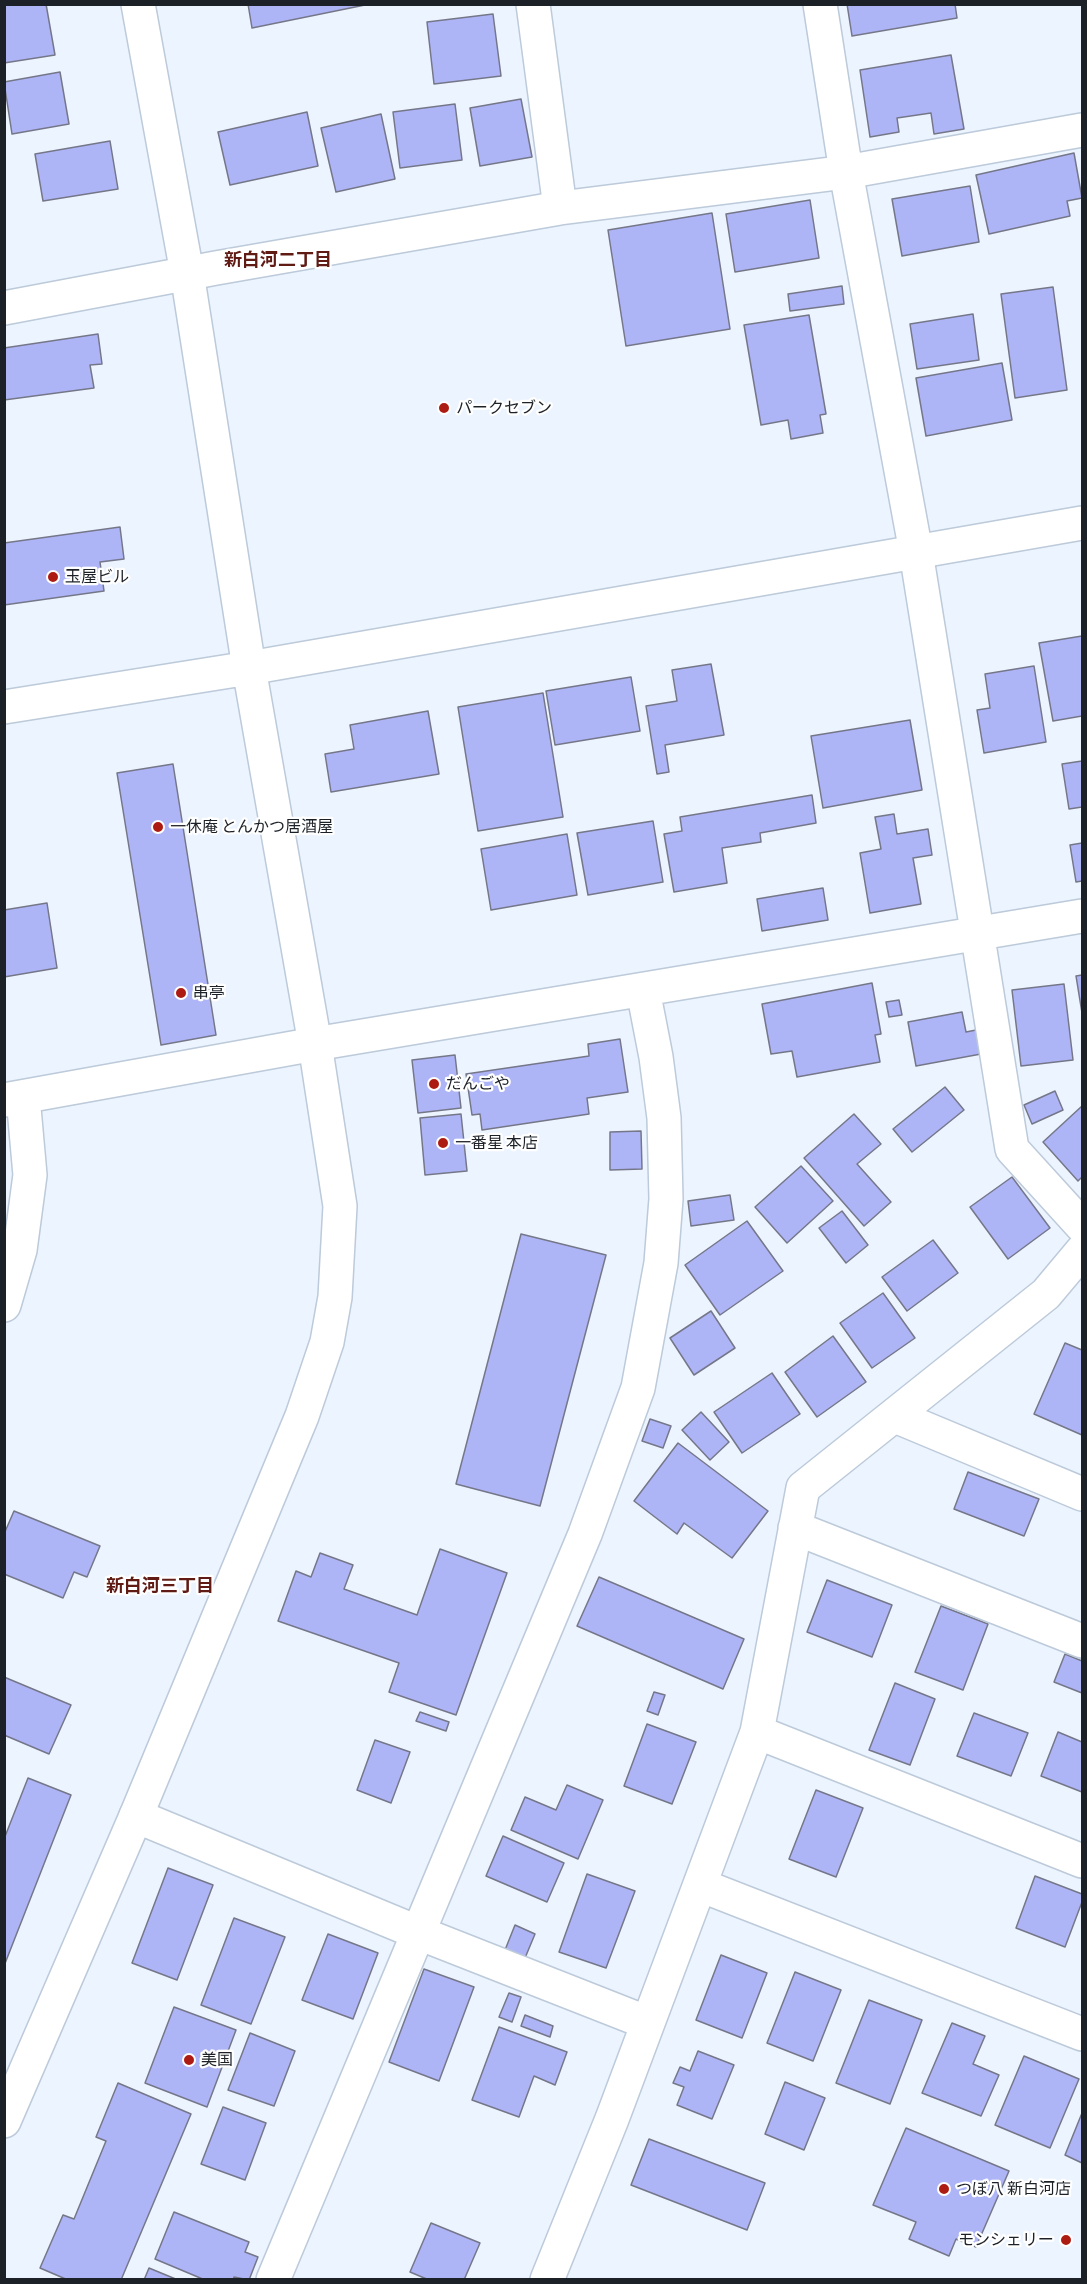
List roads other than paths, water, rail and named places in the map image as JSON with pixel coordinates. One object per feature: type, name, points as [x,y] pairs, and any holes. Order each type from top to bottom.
[{"type":"street","points":[[4,2121],[14,2072],[136,1816],[287,1455],[327,1342],[335,1297],[340,1206],[315,1044],[249,668],[187,273],[138,4]]},
{"type":"street","points":[[533,4],[560,208]]},
{"type":"street","points":[[820,4],[846,172],[916,552],[1012,1149],[1083,1226]]},
{"type":"street","points":[[4,308],[187,273],[560,208],[846,172],[1083,130]]},
{"type":"street","points":[[4,707],[249,668],[1083,523]]},
{"type":"street","points":[[4,1305],[20,1250],[30,1175],[14,1098],[315,1044],[1083,916]]},
{"type":"street","points":[[273,2280],[585,1534],[638,1388],[661,1263],[666,1179],[664,1119],[656,1057],[643,990]]},
{"type":"street","points":[[547,2280],[612,2119],[757,1732],[803,1488],[1046,1294],[1083,1251]]},
{"type":"street","points":[[895,1416],[1083,1494]]},
{"type":"street","points":[[795,1528],[1083,1641]]},
{"type":"street","points":[[757,1732],[1083,1862]]},
{"type":"street","points":[[136,1816],[419,1933],[648,2023]]},
{"type":"street","points":[[700,1885],[1083,2034]]},
{"type":"place","name":"パークセブン","points":[[444,408]]},
{"type":"place","name":"玉屋ビル","points":[[53,577]]},
{"type":"place","name":"一休庵 とんかつ居酒屋","points":[[158,827]]},
{"type":"place","name":"串亭","points":[[181,993]]},
{"type":"place","name":"だんごや","points":[[434,1084]]},
{"type":"place","name":"一番星 本店","points":[[443,1143]]},
{"type":"place","name":"美国","points":[[189,2060]]},
{"type":"place","name":"つぼ八 新白河店","points":[[944,2189]]},
{"type":"place","name":"モンシェリー","points":[[1066,2240]]},
{"type":"district","name":"新白河二丁目","points":[[278,260]]},
{"type":"district","name":"新白河三丁目","points":[[160,1586]]}]
